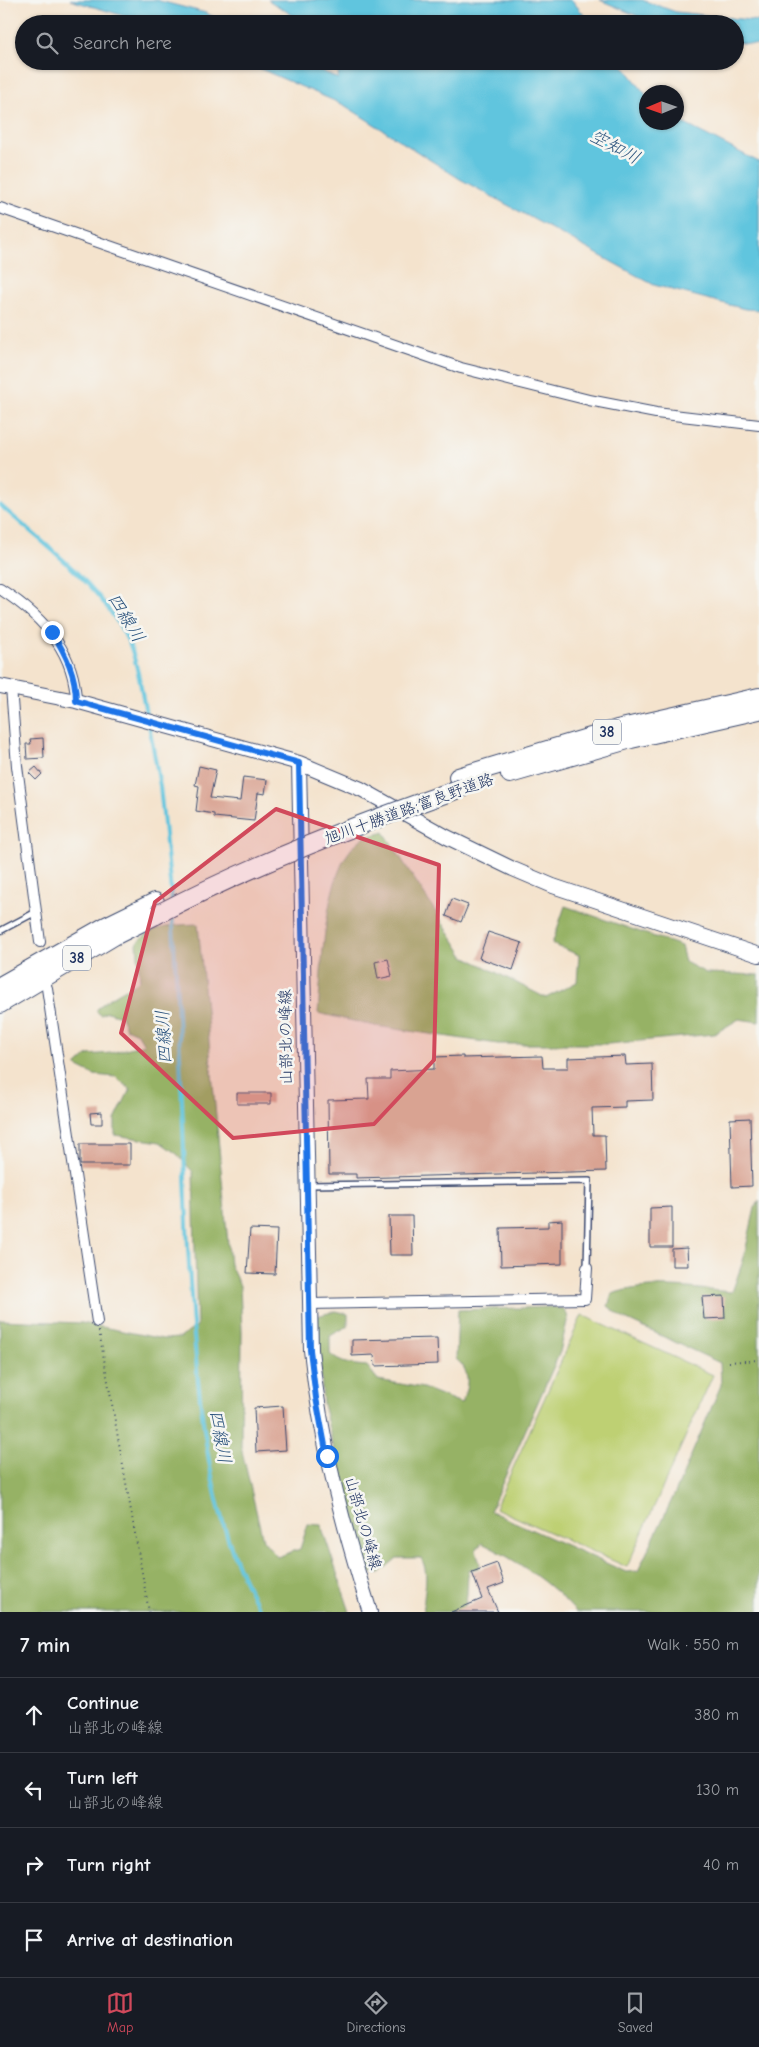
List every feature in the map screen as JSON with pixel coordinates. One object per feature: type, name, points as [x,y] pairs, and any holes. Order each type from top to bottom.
[{"type":"highway","name":"旭川十勝道路;富良野道路","points":[[0,986],[106,926],[155,908],[338,821],[617,729],[759,698]]},
{"type":"highway","name":"旭川十勝道路;富良野道路","points":[[461,782],[631,739],[759,710]]},
{"type":"highway","name":"旭川十勝道路;富良野道路","points":[[0,1004],[114,936],[155,908]]},
{"type":"main road","points":[[6,686],[76,701],[299,763],[361,789],[471,849],[529,876],[759,955]]},
{"type":"main road","name":"山部北の峰線","points":[[299,763],[310,1350],[316,1398],[327,1456],[340,1512],[370,1612]]},
{"type":"street","points":[[0,208],[461,368],[599,402],[656,413],[759,425]]},
{"type":"street","points":[[0,589],[27,608],[52,632],[71,668],[76,684],[76,701]]},
{"type":"street","points":[[6,686],[40,942]]},
{"type":"street","points":[[47,988],[97,1322]]},
{"type":"street","points":[[309,1304],[585,1299],[587,1268]]},
{"type":"lane","points":[[0,931],[36,912]]},
{"type":"lane","points":[[306,1185],[589,1181],[587,1268]]},
{"type":"path","points":[[97,1322],[149,1612]]},
{"type":"path","points":[[729,1362],[759,1360]]},
{"type":"highlighted area","points":[[276,809],[439,865],[434,1060],[374,1124],[233,1138],[121,1033],[155,902]]},
{"type":"green space","points":[[384,832],[464,956],[546,998],[577,982],[579,955],[552,944],[565,906],[681,946],[685,962],[706,973],[759,975],[759,1022],[739,1019],[714,1034],[608,1044],[498,1044],[375,1026],[318,1013],[326,921],[338,874],[347,855],[359,841]]},
{"type":"green space","points":[[198,924],[230,1265],[240,1286],[242,1331],[241,1447],[263,1540],[277,1557],[300,1549],[308,1524],[321,1525],[350,1612],[0,1612],[0,1320],[82,1323],[163,1339],[180,1338],[197,1326],[193,1172],[177,1154],[160,1142],[115,1135],[115,1120],[130,1089],[116,1077],[94,1075],[76,1066],[88,1055],[111,1053],[144,1044],[137,1033],[126,1028],[121,1016],[107,1012],[101,1015],[96,1011],[110,999],[140,980],[137,943],[143,937],[165,927]]},
{"type":"green space","points":[[759,1201],[759,1612],[576,1612],[556,1591],[532,1573],[482,1543],[476,1550],[480,1564],[478,1568],[469,1570],[464,1608],[466,1612],[424,1612],[426,1578],[421,1558],[397,1558],[378,1574],[370,1572],[340,1474],[323,1404],[317,1316],[336,1311],[348,1314],[348,1326],[330,1336],[330,1354],[338,1360],[367,1366],[378,1380],[423,1388],[461,1403],[466,1391],[467,1379],[464,1369],[456,1359],[458,1310],[551,1307],[564,1309],[568,1317],[560,1352],[490,1511],[626,1572],[638,1571],[676,1491],[721,1385],[720,1363],[623,1318],[608,1306],[612,1294],[641,1288],[671,1287],[732,1292],[743,1261],[755,1208]]},
{"type":"green space","points":[[582,1315],[713,1375],[627,1567],[495,1508]]},
{"type":"water","points":[[70,0],[156,0],[210,15],[121,15]]},
{"type":"water","points":[[268,0],[572,0],[584,15],[292,15]]},
{"type":"water","points":[[600,0],[642,0],[676,12],[704,15],[635,15]]},
{"type":"water","points":[[744,19],[759,21],[759,45],[744,43]]},
{"type":"water","name":"空知川","points":[[263,70],[320,70],[338,79],[338,70],[627,70],[639,86],[639,130],[684,130],[684,124],[759,162],[759,310],[745,309],[654,285],[460,179],[344,105]]},
{"type":"building","points":[[43,738],[44,758],[27,759],[26,744],[31,744],[30,739]]},
{"type":"building","points":[[199,766],[216,770],[210,798],[240,801],[243,777],[267,780],[265,794],[258,793],[254,821],[214,817],[214,814],[196,811],[199,786],[195,785]]},
{"type":"building","points":[[36,767],[42,774],[36,780],[29,773]]},
{"type":"building","points":[[452,899],[468,905],[461,922],[446,916]]},
{"type":"building","points":[[488,932],[522,943],[513,970],[479,958]]},
{"type":"building","points":[[388,959],[392,976],[378,979],[375,962]]},
{"type":"building","points":[[463,1056],[463,1058],[542,1056],[543,1068],[568,1068],[568,1058],[625,1056],[626,1065],[652,1064],[653,1100],[625,1101],[625,1107],[592,1108],[593,1135],[605,1135],[606,1171],[356,1178],[356,1174],[329,1174],[328,1100],[369,1099],[368,1079],[390,1079],[390,1071],[434,1069],[434,1057]]},
{"type":"building","points":[[237,1093],[271,1093],[271,1104],[237,1104]]},
{"type":"building","points":[[102,1112],[102,1124],[91,1124],[90,1113]]},
{"type":"building","points":[[750,1118],[752,1186],[732,1187],[730,1119]]},
{"type":"building","points":[[80,1144],[130,1144],[130,1165],[80,1165]]},
{"type":"building","points":[[672,1207],[672,1247],[650,1247],[650,1208]]},
{"type":"building","points":[[389,1216],[412,1216],[413,1255],[390,1255]]},
{"type":"building","points":[[562,1220],[562,1264],[501,1266],[500,1228],[548,1227],[548,1221]]},
{"type":"building","points":[[250,1229],[277,1230],[275,1274],[247,1273]]},
{"type":"building","points":[[687,1248],[688,1266],[672,1266],[672,1249]]},
{"type":"building","points":[[724,1296],[725,1318],[704,1319],[702,1297]]},
{"type":"building","points":[[437,1338],[438,1364],[375,1366],[374,1355],[352,1356],[352,1340]]},
{"type":"building","points":[[283,1406],[286,1450],[256,1452],[254,1408]]},
{"type":"building","points":[[497,1563],[504,1583],[488,1589],[498,1612],[451,1612],[482,1599],[472,1572]]},
{"type":"waterway","name":"四線川","points":[[0,505],[56,553],[91,587],[107,606],[120,626],[134,656],[147,718]]},
{"type":"waterway","name":"四線川","points":[[149,725],[160,786],[172,901]]},
{"type":"waterway","name":"四線川","points":[[172,913],[189,1268],[198,1381],[206,1441],[217,1500],[235,1558],[261,1612]]},
{"type":"route","points":[[52,632],[71,668],[76,684],[76,701],[299,763],[310,1350],[316,1398],[327,1456]]}]
